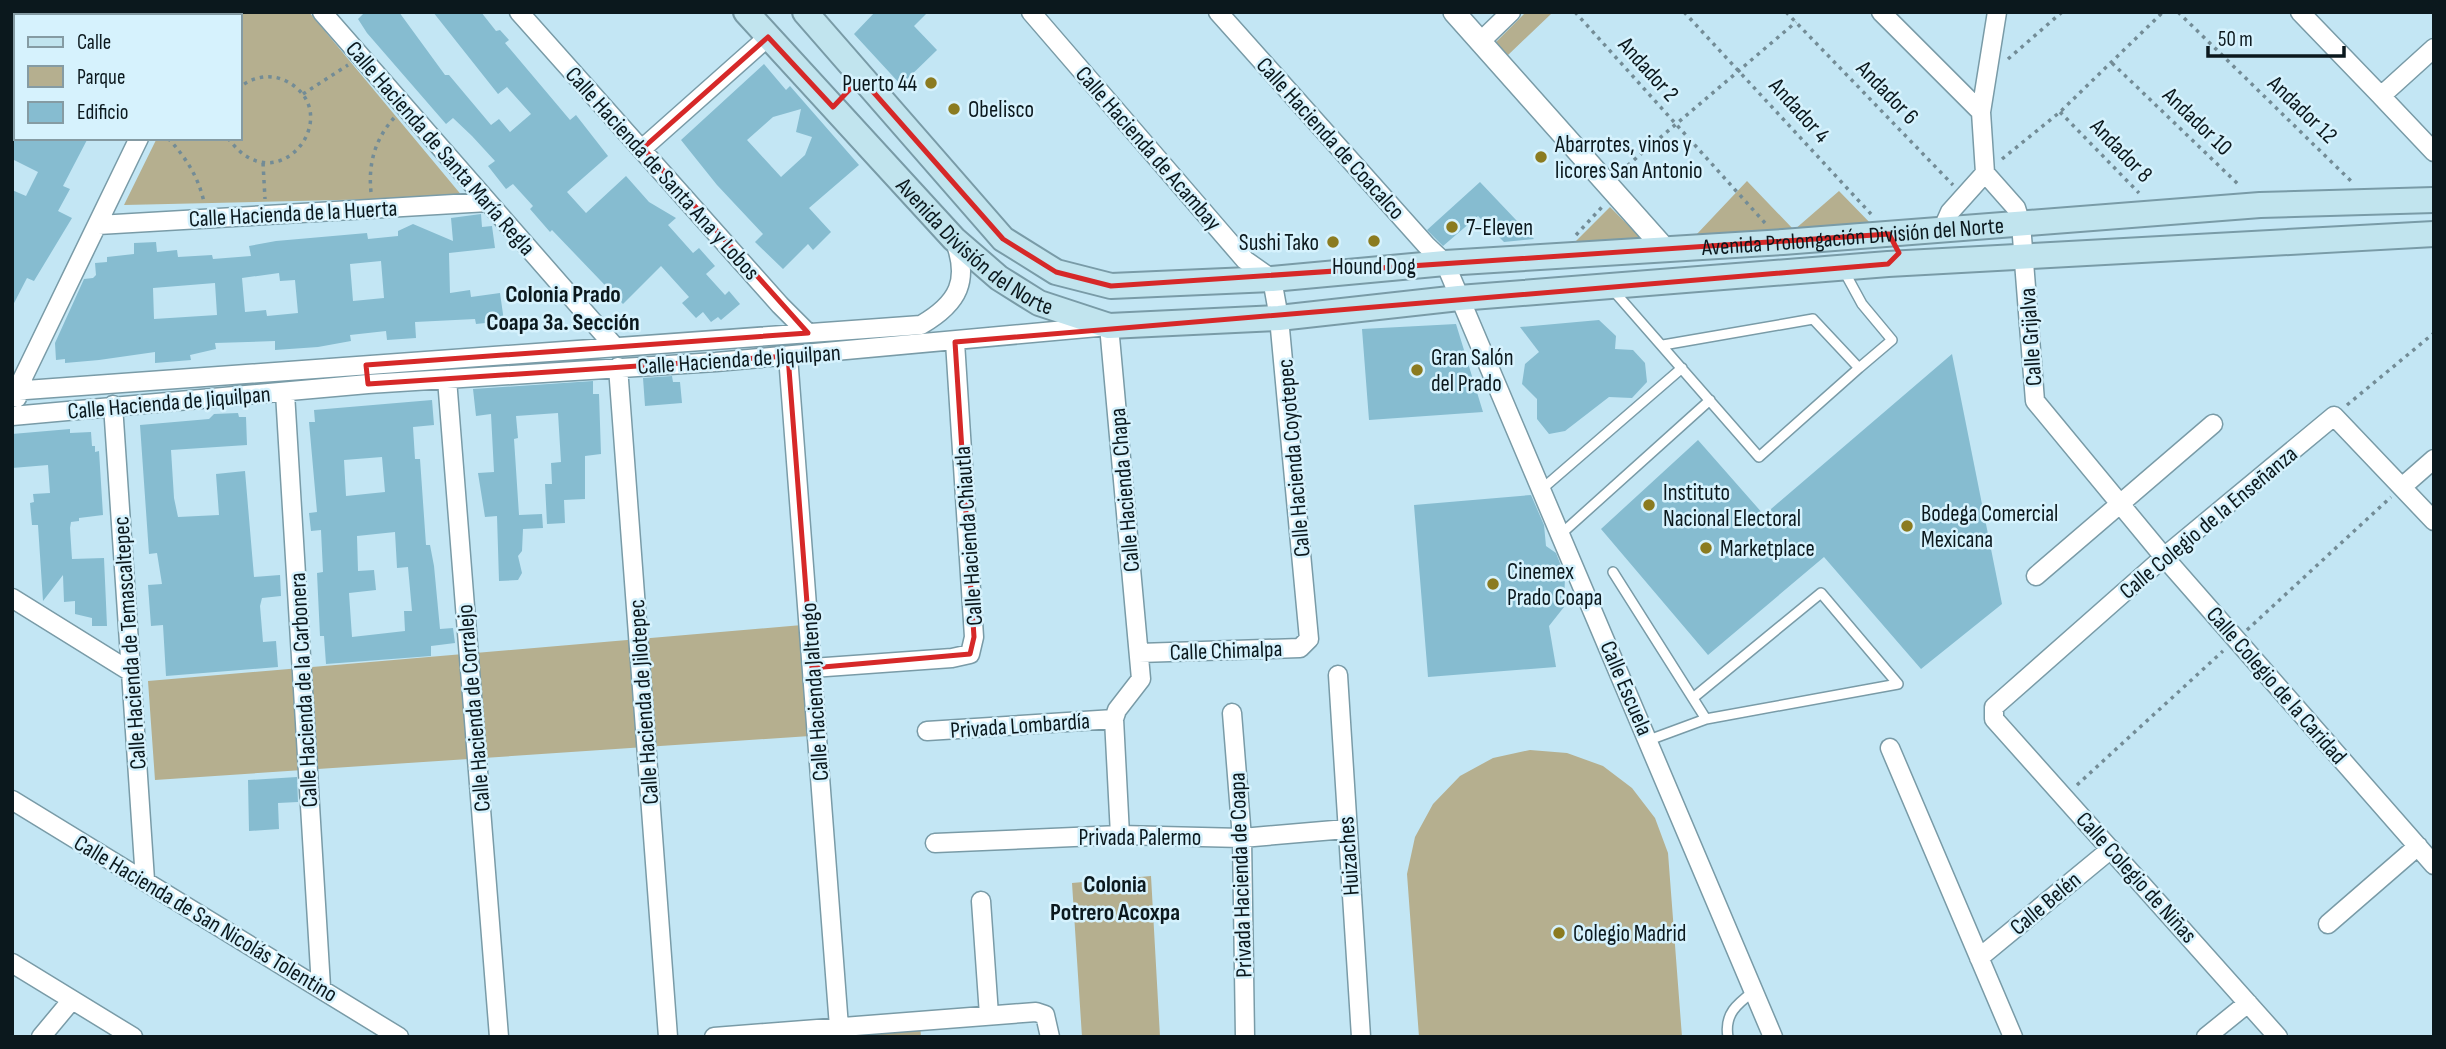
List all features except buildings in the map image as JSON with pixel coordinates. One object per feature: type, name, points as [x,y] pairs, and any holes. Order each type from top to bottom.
[{"type":"main road","name":"Avenida División del Norte","points":[[746,12],[954,239],[999,278],[1039,303],[1110,326],[1279,318]]},
{"type":"main road","name":"Avenida División del Norte","points":[[805,12],[988,225],[1020,252],[1056,272],[1093,284],[1130,288],[1272,279]]},
{"type":"main road","points":[[821,92],[841,86],[848,76],[850,64]]},
{"type":"main road","points":[[837,112],[846,91],[856,86],[868,86]]},
{"type":"main road","name":"Avenida Prolongación División del Norte","points":[[1272,279],[1445,263],[1783,242],[2270,204],[2434,200]]},
{"type":"main road","points":[[2266,243],[2270,204]]},
{"type":"main road","points":[[1929,262],[1918,247],[1921,237],[1935,231]]},
{"type":"main road","points":[[1888,264],[1897,258],[1899,248],[1889,234]]},
{"type":"main road","name":"Avenida Prolongación División del Norte","points":[[1279,318],[1459,298],[1888,264],[2434,234]]},
{"type":"street","name":"Calle Hacienda de Santa María Regla","points":[[322,12],[615,347]]},
{"type":"street","name":"Calle Hacienda de Santa Ana y Lobos","points":[[519,12],[643,148],[779,305],[808,333]]},
{"type":"street","name":"Calle Hacienda de Acambay","points":[[1031,12],[1245,260],[1272,279]]},
{"type":"street","name":"Calle Hacienda de Coacalco","points":[[1218,12],[1445,263]]},
{"type":"street","points":[[1454,12],[1665,249]]},
{"type":"street","points":[[1480,42],[1511,12]]},
{"type":"street","points":[[1881,12],[1981,112]]},
{"type":"street","points":[[1997,12],[1981,112],[1985,173],[2016,208],[2021,224]]},
{"type":"street","points":[[2300,12],[2434,152]]},
{"type":"street","points":[[643,148],[768,37]]},
{"type":"street","points":[[2381,96],[2434,48]]},
{"type":"street","points":[[15,416],[15,391],[98,225],[137,140]]},
{"type":"street","points":[[1935,231],[1985,173]]},
{"type":"street","name":"Calle Hacienda de la Huerta","points":[[98,225],[488,202]]},
{"type":"street","name":"Calle Grijalva","points":[[2021,224],[2035,401],[2121,504]]},
{"type":"street","name":"Calle Hacienda de Jiquilpan","points":[[15,391],[921,325],[950,304],[962,272],[954,239]]},
{"type":"street","name":"Calle Escuela","points":[[1445,263],[1773,1037]]},
{"type":"street","name":"Calle Hacienda Coyotepec","points":[[1272,279],[1279,318],[1309,639]]},
{"type":"street","name":"Calle Hacienda de Jiquilpan","points":[[15,416],[113,405],[285,393],[368,384],[716,362],[1110,326]]},
{"type":"street","name":"Calle Hacienda Chapa","points":[[1110,326],[1141,679],[1117,710],[1114,719]]},
{"type":"street","points":[[716,362],[717,340]]},
{"type":"street","name":"Calle Hacienda Chiautla","points":[[812,668],[952,658],[970,654],[975,637],[955,342]]},
{"type":"street","name":"Calle Hacienda Jaltengo","points":[[788,356],[839,1027]]},
{"type":"street","points":[[366,365],[368,384]]},
{"type":"street","name":"Calle Hacienda de Jilotepec","points":[[618,367],[668,1037]]},
{"type":"street","name":"Calle Hacienda de Corralejo","points":[[447,379],[499,1037]]},
{"type":"street","name":"Calle Hacienda de la Carbonera","points":[[285,393],[321,987]]},
{"type":"street","name":"Calle Hacienda de Temascaltepec","points":[[113,405],[145,880]]},
{"type":"street","points":[[2334,416],[2434,521]]},
{"type":"street","name":"Calle Colegio de la Enseñanza","points":[[1994,719],[1994,707],[2001,699],[2164,556],[2334,416]]},
{"type":"street","points":[[2036,576],[2213,424]]},
{"type":"street","points":[[2402,487],[2434,459]]},
{"type":"street","name":"Calle Colegio de la Caridad","points":[[2121,504],[2434,864]]},
{"type":"street","points":[[12,598],[131,672]]},
{"type":"street","name":"Calle Chimalpa","points":[[1139,653],[1300,648],[1309,639]]},
{"type":"street","name":"Huizaches","points":[[1338,675],[1361,1037]]},
{"type":"street","name":"Privada Hacienda de Coapa","points":[[1231,713],[1242,838],[1245,1037]]},
{"type":"street","points":[[1114,719],[1119,835]]},
{"type":"street","name":"Privada Lombardía","points":[[926,731],[1114,719]]},
{"type":"street","name":"Calle Colegio de Niñas","points":[[1994,719],[2278,1037]]},
{"type":"street","points":[[1891,748],[2013,1037]]},
{"type":"street","name":"Calle Hacienda de San Nicolás Tolentino","points":[[12,800],[399,1037]]},
{"type":"street","name":"Privada Palermo","points":[[935,843],[1119,835],[1242,838],[1346,829]]},
{"type":"street","points":[[2328,924],[2418,846]]},
{"type":"street","name":"Calle Belén","points":[[1979,958],[2111,849]]},
{"type":"street","points":[[981,901],[989,1015]]},
{"type":"street","points":[[12,963],[133,1037]]},
{"type":"street","points":[[41,1037],[71,1000]]},
{"type":"street","points":[[2206,1037],[2248,1003]]},
{"type":"street","points":[[714,1037],[1036,1012],[1045,1015],[1050,1037]]},
{"type":"lane","points":[[1610,286],[1759,457],[1892,340],[1862,304],[1842,268]]},
{"type":"lane","points":[[1663,345],[1813,319],[1859,368]]},
{"type":"lane","points":[[1542,489],[1682,368]]},
{"type":"lane","points":[[1561,534],[1710,400]]},
{"type":"lane","points":[[1613,572],[1706,719]]},
{"type":"lane","points":[[1649,740],[1706,719],[1898,684],[1822,593],[1693,698]]},
{"type":"lane","points":[[1728,1037],[1726,1026],[1730,1014],[1754,991]]},
{"type":"path","name":"Andador 2","points":[[1575,12],[1783,242]]},
{"type":"path","name":"Andador 4","points":[[1684,12],[1889,234]]},
{"type":"path","name":"Andador 6","points":[[1786,12],[1964,197]]},
{"type":"path","points":[[1988,76],[2062,12]]},
{"type":"path","points":[[1985,173],[2060,112],[2164,12]]},
{"type":"path","name":"Andador 12","points":[[2178,12],[2373,201]]},
{"type":"path","points":[[1554,258],[1611,188],[1676,124],[1796,22]]},
{"type":"path","points":[[303,94],[361,56]]},
{"type":"path","name":"Andador 10","points":[[2112,63],[2270,204]]},
{"type":"path","points":[[230,140],[249,159],[263,163],[278,162],[302,146],[311,120],[303,94],[293,85],[268,76],[254,79],[242,86]]},
{"type":"path","points":[[372,209],[369,173],[376,144],[405,106]]},
{"type":"path","name":"Andador 8","points":[[2060,112],[2158,213]]},
{"type":"path","points":[[170,140],[186,159],[199,182],[208,218]]},
{"type":"path","points":[[263,163],[265,215]]},
{"type":"path","points":[[2334,416],[2434,333]]},
{"type":"highlighted area","points":[[768,37],[833,107],[851,88],[868,86],[1003,239],[1056,272],[1111,286],[1889,234],[1899,253],[1888,264],[955,342],[974,637],[970,654],[812,668],[788,356],[368,384],[366,365],[808,333],[643,148]]},
{"type":"green space","points":[[309,12],[463,197],[124,205],[156,140],[242,140],[242,14],[218,14]]},
{"type":"green space","points":[[1526,12],[1551,14],[1507,56],[1495,43]]},
{"type":"green space","points":[[1747,181],[1794,230],[1839,191],[1876,229],[1696,235]]},
{"type":"green space","points":[[1610,207],[1642,239],[1573,244]]},
{"type":"green space","points":[[802,625],[810,736],[155,780],[148,681]]},
{"type":"green space","name":"Colegio Madrid","points":[[1530,750],[1567,753],[1603,766],[1632,788],[1655,818],[1668,853],[1682,1037],[1419,1037],[1407,874],[1415,837],[1433,804],[1460,776],[1493,758]]},
{"type":"green space","points":[[1151,876],[1160,1037],[1082,1037],[1072,883]]},
{"type":"green space","points":[[920,1023],[921,1037],[797,1037]]},
{"type":"place","name":"Puerto 44","points":[[931,83]]},
{"type":"place","name":"Obelisco","points":[[954,109]]},
{"type":"place","name":"Abarrotes, vinos y licores San Antonio","points":[[1541,157]]},
{"type":"place","name":"7-Eleven","points":[[1452,227]]},
{"type":"place","name":"Hound Dog","points":[[1374,241]]},
{"type":"place","name":"Sushi Tako","points":[[1333,242]]},
{"type":"place","name":"Gran Salón del Prado","points":[[1417,370]]},
{"type":"place","name":"Instituto Nacional Electoral","points":[[1649,505]]},
{"type":"place","name":"Bodega Comercial Mexicana","points":[[1907,526]]},
{"type":"place","name":"Marketplace","points":[[1706,548]]},
{"type":"place","name":"Cinemex Prado Coapa","points":[[1493,584]]},
{"type":"place","name":"Colegio Madrid","points":[[1559,933]]},
{"type":"district","name":"Colonia Prado Coapa 3a. Sección","points":[[563,308]]},
{"type":"district","name":"Colonia Potrero Acoxpa","points":[[1115,898]]}]
